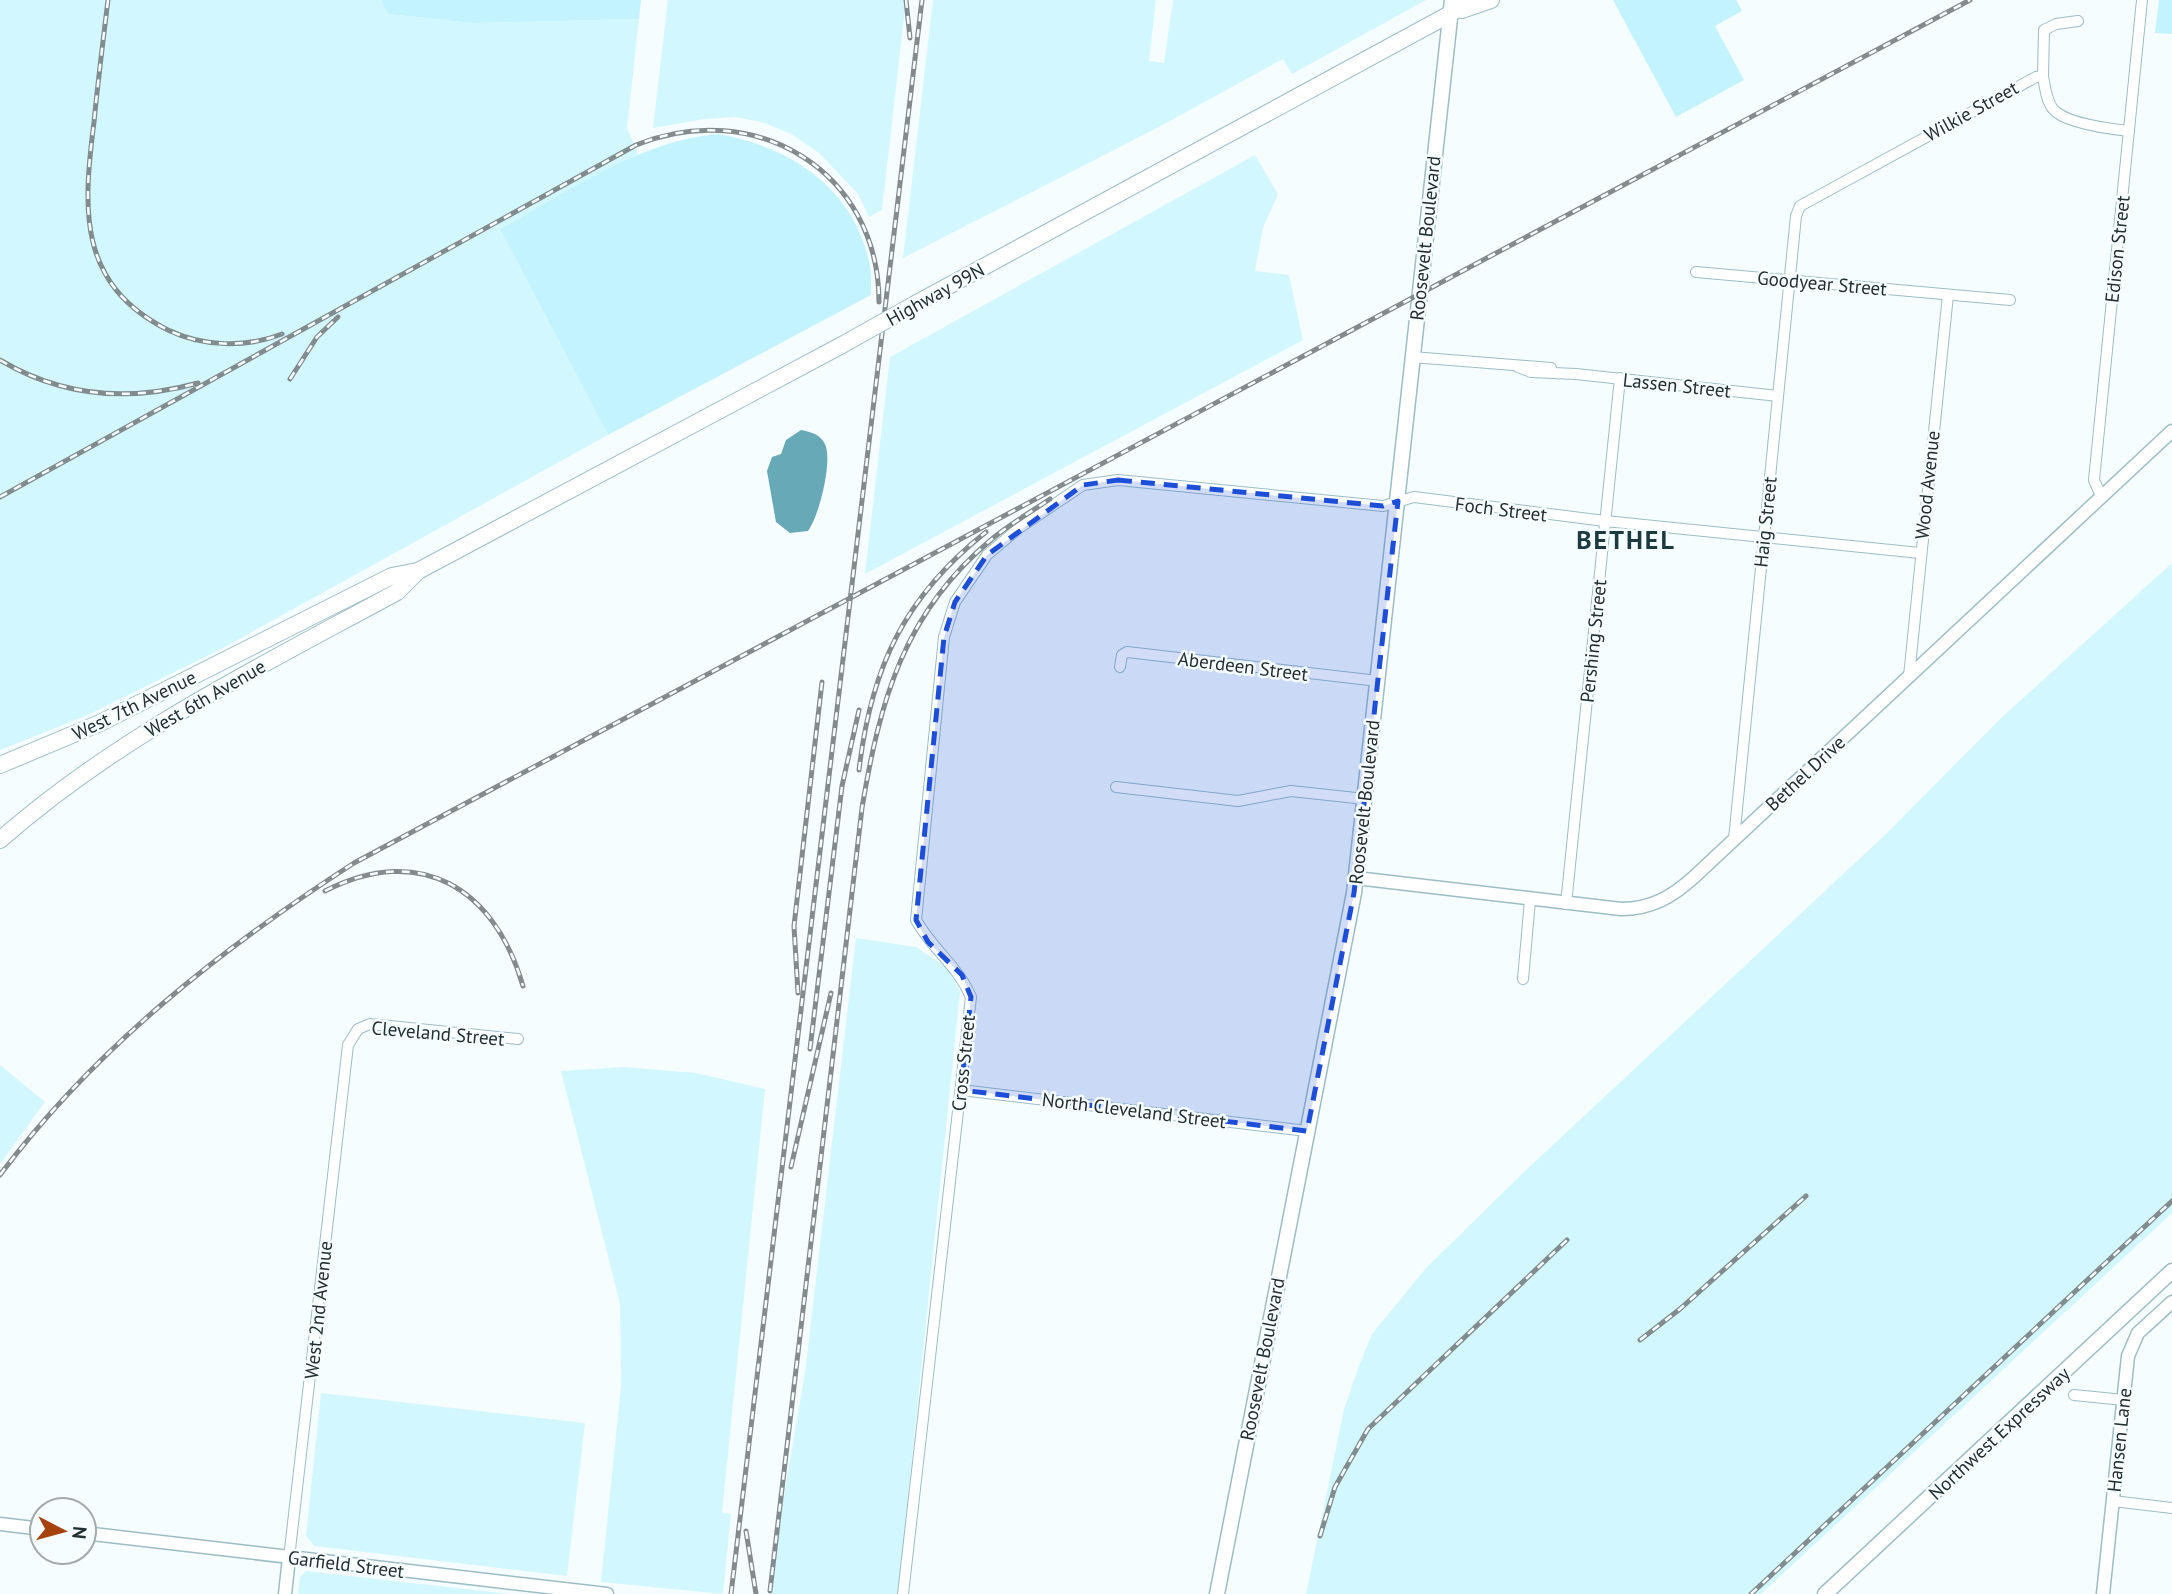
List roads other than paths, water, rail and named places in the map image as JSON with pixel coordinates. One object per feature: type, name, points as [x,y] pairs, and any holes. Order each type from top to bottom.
[{"type":"main road","name":"Highway 99N","points":[[418,571],[842,345],[1451,7],[1470,0]]},
{"type":"main road","name":"Highway 99N","points":[[1451,7],[1491,0]]},
{"type":"main road","name":"Roosevelt Boulevard","points":[[1217,1594],[1356,878],[1451,7]]},
{"type":"main road","name":"West 7th Avenue","points":[[0,765],[100,723],[392,576],[418,571]]},
{"type":"main road","name":"West 6th Avenue","points":[[0,840],[49,798],[117,749],[397,593],[418,571]]},
{"type":"main road","name":"Northwest Expressway","points":[[1825,1594],[2172,1271]]},
{"type":"street","name":"Edison Street","points":[[2101,496],[2094,480],[2142,0]]},
{"type":"street","points":[[2043,76],[2044,30],[2056,24],[2078,21]]},
{"type":"street","name":"Wilkie Street","points":[[1800,205],[2030,79],[2043,76],[2048,98],[2055,111],[2081,122],[2129,131]]},
{"type":"street","name":"Haig Street","points":[[1734,839],[1796,216],[1800,205]]},
{"type":"street","name":"Goodyear Street","points":[[1696,272],[2010,300]]},
{"type":"street","name":"Wood Avenue","points":[[1909,676],[1948,295]]},
{"type":"street","name":"Lassen Street","points":[[1412,357],[1518,367],[1535,365],[1576,374],[1778,396]]},
{"type":"street","name":"Pershing Street","points":[[1566,904],[1620,378]]},
{"type":"street","name":"Bethel Drive","points":[[1356,878],[1621,909],[1656,904],[1680,889],[2172,431]]},
{"type":"street","name":"Foch Street","points":[[1083,485],[1118,480],[1383,506],[1414,497],[1605,521],[1920,553]]},
{"type":"street","name":"Cross Street","points":[[903,1594],[971,997],[962,975],[928,942],[916,920],[944,637],[955,602],[987,555],[1019,528],[1083,485]]},
{"type":"street","name":"Aberdeen Street","points":[[1120,667],[1122,654],[1127,652],[1378,681]]},
{"type":"street","points":[[1116,787],[1238,802],[1291,791],[1364,799]]},
{"type":"street","points":[[1522,979],[1530,900]]},
{"type":"street","name":"Cleveland Street","points":[[358,1029],[379,1024],[518,1039]]},
{"type":"street","name":"West 2nd Avenue","points":[[285,1594],[348,1045],[358,1029]]},
{"type":"street","name":"North Cleveland Street","points":[[961,1090],[1307,1131]]},
{"type":"street","name":"Hansen Lane","points":[[2103,1594],[2132,1343],[2138,1333],[2172,1302]]},
{"type":"street","points":[[2074,1395],[2124,1400]]},
{"type":"street","points":[[2113,1501],[2172,1508]]},
{"type":"street","points":[[0,1524],[28,1527]]},
{"type":"street","name":"Garfield Street","points":[[98,1535],[607,1594]]},
{"type":"railway","points":[[108,0],[88,185],[93,241],[102,267],[116,290],[138,311],[181,336],[225,344],[254,342],[282,334]]},
{"type":"railway","points":[[906,0],[910,38]]},
{"type":"railway","points":[[731,1594],[922,0]]},
{"type":"railway","points":[[0,1175],[37,1128],[77,1084],[163,1003],[256,930],[354,863],[1970,0]]},
{"type":"railway","points":[[0,497],[636,145],[681,133],[724,131],[765,139],[802,156],[833,182],[858,215],[873,256],[879,302]]},
{"type":"railway","points":[[290,379],[317,337],[338,317]]},
{"type":"railway","points":[[0,360],[47,382],[96,392],[147,393],[198,383]]},
{"type":"railway","points":[[770,1591],[862,808],[878,731],[901,660],[937,597],[962,567],[992,539],[1050,499]]},
{"type":"railway","points":[[859,770],[872,699],[896,637],[933,582],[986,532]]},
{"type":"railway","points":[[798,993],[794,926],[822,682]]},
{"type":"railway","points":[[810,1049],[842,786],[859,710]]},
{"type":"railway","points":[[325,891],[360,877],[393,872],[422,874],[449,884],[473,900],[494,923],[510,952],[523,986]]},
{"type":"railway","points":[[791,1167],[831,993]]},
{"type":"railway","points":[[1640,1340],[1680,1309],[1806,1196]]},
{"type":"railway","points":[[1751,1594],[2172,1201]]},
{"type":"railway","points":[[1320,1536],[1335,1487],[1368,1429],[1567,1240]]},
{"type":"railway","points":[[746,1531],[756,1594]]},
{"type":"district","name":"BETHEL","points":[[1626,540]]}]
